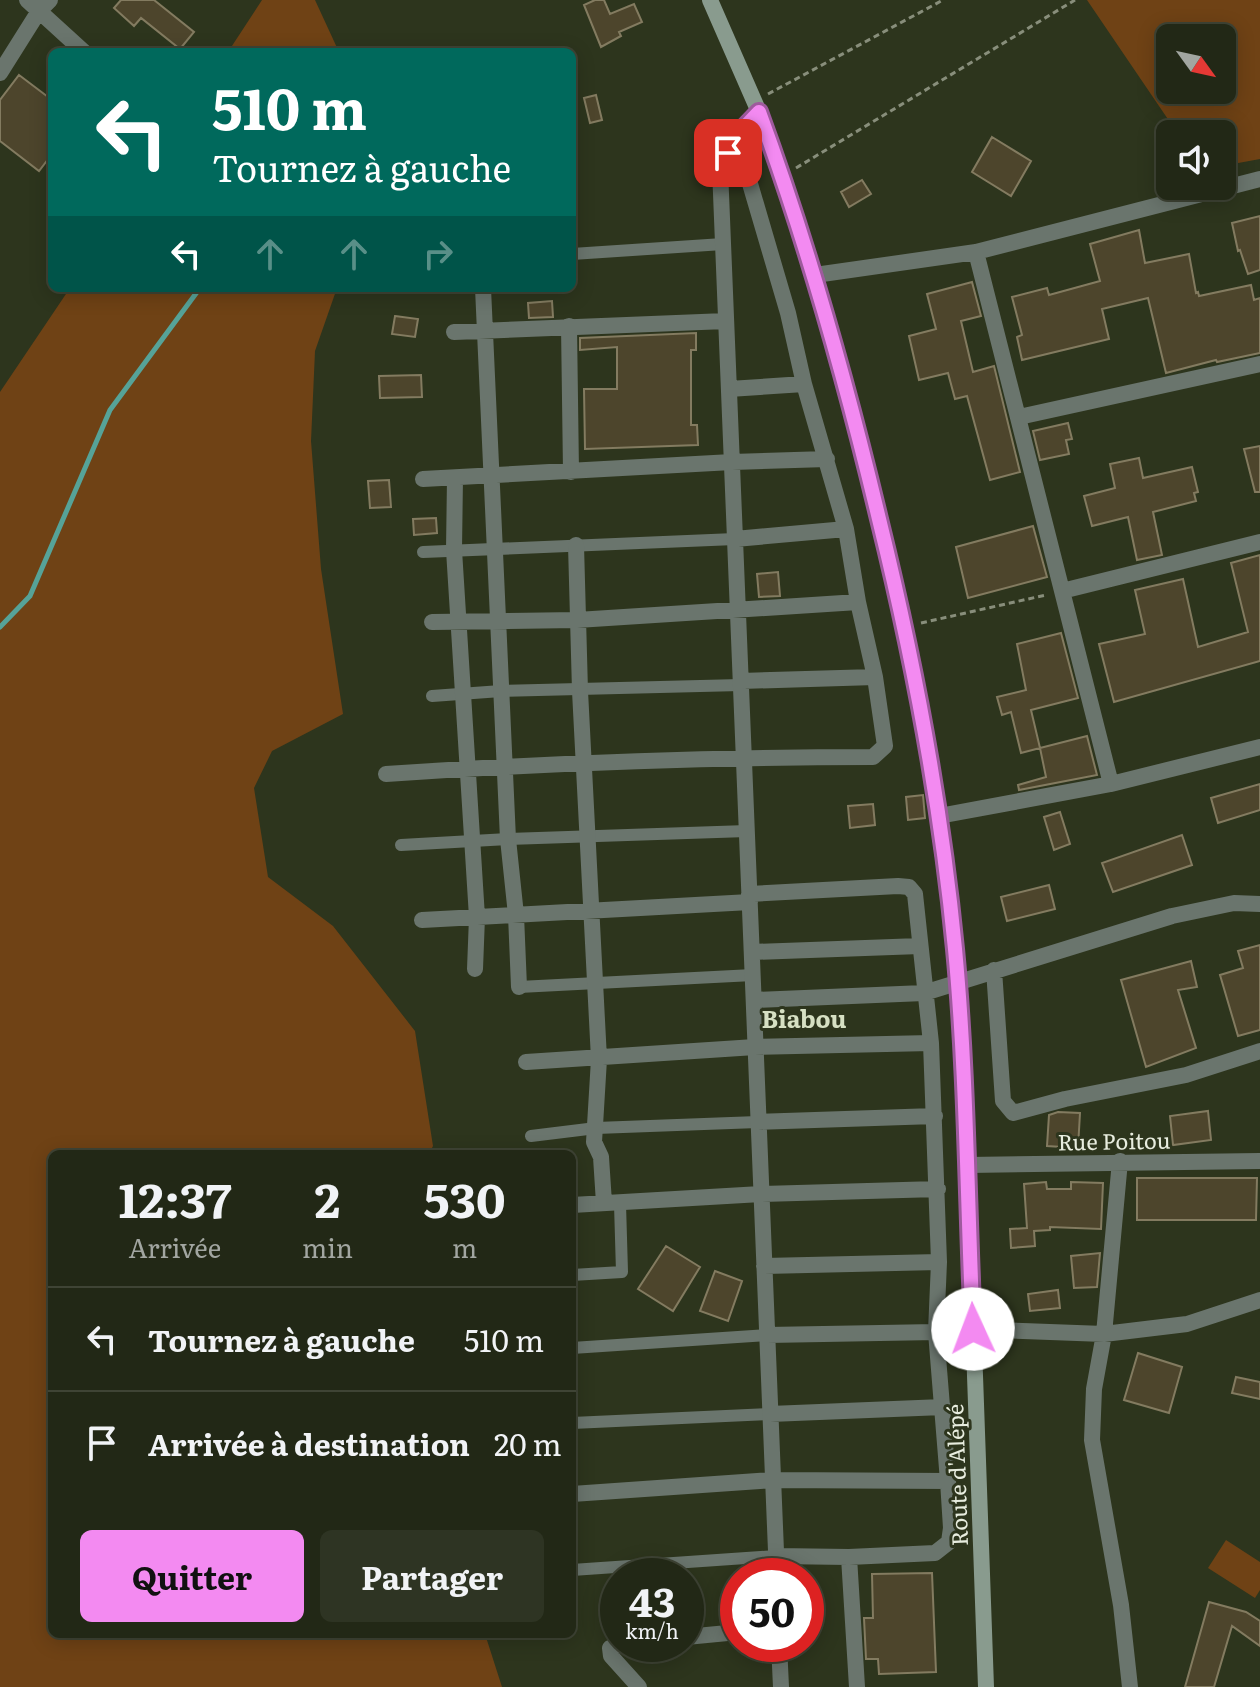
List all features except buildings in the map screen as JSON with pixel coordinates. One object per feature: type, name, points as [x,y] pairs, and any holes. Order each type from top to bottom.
[{"type":"main road","name":"Route d'Alépé","points":[[710,0],[757,107],[815,275],[865,459],[905,627],[939,816],[958,982],[968,1165],[986,1687]]},
{"type":"street","points":[[0,73],[39,4],[80,48]]},
{"type":"street","points":[[757,107],[736,136],[720,169],[776,1556]]},
{"type":"street","points":[[386,774],[744,757],[873,757],[885,746],[846,529],[736,136]]},
{"type":"street","points":[[815,275],[976,252],[1260,179]]},
{"type":"street","points":[[576,254],[723,244]]},
{"type":"street","points":[[976,252],[1111,784]]},
{"type":"street","points":[[483,292],[508,839],[519,987],[753,975]]},
{"type":"street","points":[[454,332],[726,321]]},
{"type":"street","points":[[569,326],[571,472]]},
{"type":"street","points":[[1019,417],[1260,364]]},
{"type":"street","points":[[729,389],[804,384]]},
{"type":"street","points":[[423,479],[827,459]]},
{"type":"street","points":[[455,478],[454,550],[477,917],[475,969]]},
{"type":"street","points":[[423,552],[735,539],[846,529]]},
{"type":"street","points":[[1062,591],[1260,542]]},
{"type":"street","points":[[576,545],[580,691],[599,1059],[594,1142],[601,1157],[612,1204],[622,1272],[576,1275]]},
{"type":"street","points":[[432,622],[577,620],[858,602]]},
{"type":"street","points":[[432,696],[875,677]]},
{"type":"street","points":[[939,816],[1111,784],[1260,747]]},
{"type":"street","points":[[401,845],[747,831]]},
{"type":"street","points":[[422,920],[593,911],[898,886],[909,887],[915,894],[931,1043],[938,1189],[936,1332],[951,1537],[940,1551],[849,1557],[776,1556],[576,1570]]},
{"type":"street","points":[[754,1000],[924,993],[1172,916],[1234,903],[1260,904]]},
{"type":"street","points":[[752,952],[920,946]]},
{"type":"street","points":[[994,970],[1003,1101],[1013,1113],[1065,1099],[1186,1075],[1260,1051]]},
{"type":"street","points":[[526,1062],[755,1047],[931,1043]]},
{"type":"street","points":[[531,1136],[596,1128],[935,1116]]},
{"type":"street","points":[[1120,1161],[1104,1334],[1094,1389],[1092,1440],[1121,1605],[1130,1687]]},
{"type":"street","name":"Rue Poitou","points":[[968,1165],[1260,1161]]},
{"type":"street","points":[[576,1205],[761,1194],[938,1189]]},
{"type":"street","points":[[764,1266],[939,1262]]},
{"type":"street","points":[[576,1348],[767,1335],[936,1332],[961,1321],[1104,1334],[1187,1324],[1260,1300]]},
{"type":"street","points":[[576,1423],[943,1407]]},
{"type":"street","points":[[576,1494],[773,1480],[948,1481]]},
{"type":"street","points":[[849,1557],[857,1687]]},
{"type":"street","points":[[616,1662],[639,1687]]},
{"type":"street","points":[[780,1662],[781,1687]]},
{"type":"path","points":[[757,107],[943,0]]},
{"type":"path","points":[[783,176],[1075,0]]},
{"type":"path","points":[[905,627],[1062,591]]},
{"type":"shaded area","points":[[262,0],[315,0],[337,48],[231,48]]},
{"type":"shaded area","points":[[1087,0],[1260,0],[1260,159],[1236,163],[1236,120],[1168,120],[1158,104],[1236,104],[1236,24],[1156,24],[1156,102]]},
{"type":"shaded area","points":[[67,292],[336,292],[315,351],[311,441],[321,569],[343,714],[272,751],[254,788],[268,877],[333,926],[415,1031],[433,1146],[431,1150],[48,1150],[48,1638],[486,1638],[502,1687],[0,1687],[0,392]]},
{"type":"shaded area","points":[[1226,1540],[1260,1562],[1260,1590],[1255,1598],[1208,1568]]},
{"type":"waterway","points":[[0,627],[30,596],[110,410],[197,292]]},
{"type":"district","name":"Biabou","points":[[804,1017]]},
{"type":"route","points":[[728,153],[736,136],[759,112],[815,275],[865,459],[905,627],[926,733],[955,945],[964,1064],[973,1329]]}]
